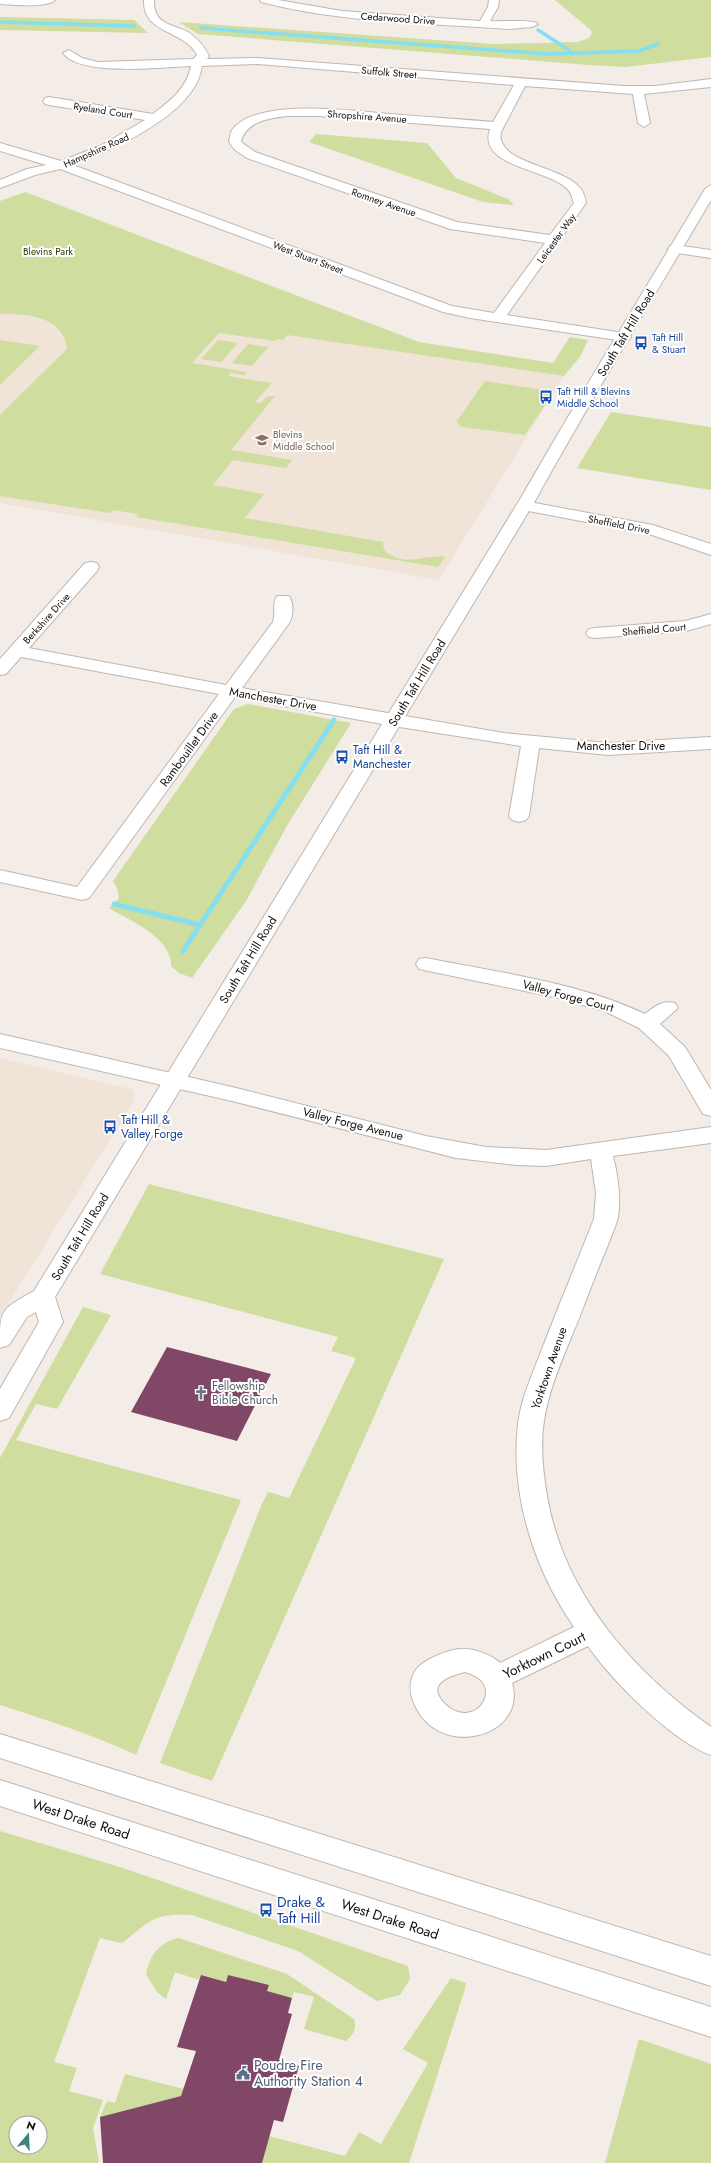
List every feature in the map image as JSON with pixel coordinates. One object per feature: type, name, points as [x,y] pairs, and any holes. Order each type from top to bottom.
[{"type":"street","points":[[0,0],[32,2],[50,0]]},
{"type":"street","name":"Hampshire Road","points":[[149,0],[150,12],[154,18],[169,30],[183,34],[194,42],[203,56],[197,62]]},
{"type":"street","points":[[483,24],[493,7],[494,0]]},
{"type":"street","name":"Cedarwood Drive","points":[[261,1],[342,14],[517,26],[532,24]]},
{"type":"street","name":"Hampshire Road","points":[[169,30],[168,36],[182,49],[187,57],[197,62]]},
{"type":"street","name":"Suffolk Street","points":[[69,53],[78,60],[98,65],[258,61],[638,91],[711,83]]},
{"type":"street","name":"Hampshire Road","points":[[0,194],[45,178],[60,167],[124,139],[157,118],[175,103],[191,84],[198,68],[197,62]]},
{"type":"street","points":[[496,126],[521,82]]},
{"type":"street","points":[[638,91],[644,123]]},
{"type":"street","name":"Ryeland Court","points":[[49,101],[157,118]]},
{"type":"street","name":"Shropshire Avenue","points":[[237,145],[235,136],[240,129],[255,120],[276,111],[319,112],[496,126]]},
{"type":"street","name":"Leicester Way","points":[[496,126],[495,143],[505,155],[518,162],[558,178],[573,188],[578,195],[580,204],[498,318]]},
{"type":"street","points":[[223,147],[237,145]]},
{"type":"street","name":"Romney Avenue","points":[[237,145],[251,155],[438,221],[471,229],[555,240]]},
{"type":"street","name":"West Stuart Street","points":[[0,147],[60,167],[431,304],[470,314],[624,336]]},
{"type":"street","name":"Hampshire Road","points":[[0,184],[31,172],[60,167]]},
{"type":"street","name":"South Taft Hill Road","points":[[0,1339],[18,1311],[43,1297],[524,506],[578,410],[624,336],[711,189]]},
{"type":"street","points":[[675,249],[711,254]]},
{"type":"street","name":"Sheffield Drive","points":[[524,506],[653,530],[711,550]]},
{"type":"street","name":"Berkshire Drive","points":[[0,670],[91,567]]},
{"type":"street","name":"Rambouillet Drive","points":[[0,876],[82,894],[281,622],[284,614],[283,600]]},
{"type":"street","name":"Sheffield Court","points":[[595,633],[686,626],[711,619]]},
{"type":"street","name":"Manchester Drive","points":[[17,651],[393,721],[531,742],[608,749],[711,743]]},
{"type":"street","points":[[519,816],[531,742]]},
{"type":"street","name":"Valley Forge Court","points":[[426,964],[559,992],[612,1006],[647,1023],[677,1052],[711,1109]]},
{"type":"street","points":[[647,1023],[667,1008]]},
{"type":"street","name":"Valley Forge Avenue","points":[[0,1042],[175,1079],[469,1153],[522,1159],[546,1158],[711,1135]]},
{"type":"street","name":"Yorktown Avenue","points":[[600,1151],[606,1171],[609,1195],[606,1218],[540,1388],[531,1422],[528,1458],[534,1509],[549,1558],[566,1591],[592,1631],[629,1676],[662,1709],[711,1743]]},
{"type":"street","points":[[0,1411],[51,1322],[43,1297]]},
{"type":"street","name":"Yorktown Court","points":[[496,1678],[592,1631]]},
{"type":"street","points":[[0,1746],[711,1971]]},
{"type":"street","name":"West Drake Road","points":[[0,1793],[711,2022]]},
{"type":"shaded area","name":"Blevins Middle School","points":[[0,292],[564,376],[439,580],[0,503]]},
{"type":"shaded area","points":[[0,1058],[131,1089],[135,1094],[134,1101],[0,1317]]},
{"type":"green space","points":[[555,0],[711,0],[711,57],[625,67],[589,65],[198,34],[179,22],[494,44],[578,42],[589,38],[592,33],[591,30]]},
{"type":"green space","points":[[0,17],[134,20],[148,33],[0,30]]},
{"type":"green space","points":[[316,134],[427,143],[456,178],[508,199],[513,203],[512,205],[483,202],[309,142]]},
{"type":"green space","name":"Blevins Park","points":[[25,192],[419,342],[553,363],[570,337],[588,340],[580,357],[564,376],[287,335],[283,340],[277,339],[275,341],[219,333],[192,363],[247,372],[244,375],[230,373],[228,376],[272,383],[255,402],[261,403],[266,397],[275,396],[231,450],[292,460],[286,468],[233,460],[213,485],[264,494],[245,518],[383,542],[384,550],[399,559],[414,560],[445,557],[438,567],[136,517],[138,514],[113,510],[110,513],[0,496],[0,415],[67,349],[64,338],[59,329],[51,323],[32,316],[0,314],[0,201]]},
{"type":"green space","points":[[0,340],[40,346],[0,385]]},
{"type":"green space","points":[[218,340],[238,343],[221,362],[201,359]]},
{"type":"green space","points":[[248,344],[268,347],[252,366],[232,363]]},
{"type":"green space","points":[[485,381],[549,391],[553,393],[525,435],[462,427],[456,422]]},
{"type":"green space","points":[[611,412],[711,427],[711,490],[577,468]]},
{"type":"green space","points":[[248,704],[351,723],[288,824],[246,901],[192,978],[179,973],[171,966],[165,947],[157,938],[138,924],[109,908],[119,898],[117,888],[113,881],[234,709]]},
{"type":"green space","points":[[149,1184],[444,1259],[212,1781],[160,1763],[261,1506],[268,1492],[289,1498],[356,1358],[331,1351],[338,1337],[100,1274]]},
{"type":"green space","points":[[83,1307],[111,1315],[57,1409],[36,1404],[16,1440],[241,1500],[136,1755],[86,1734],[0,1705],[0,1458]]},
{"type":"green space","points":[[0,1831],[120,1867],[408,1966],[410,1979],[400,1995],[377,2001],[298,1951],[192,1915],[168,1915],[159,1917],[146,1924],[122,1943],[100,1938],[54,2062],[77,2068],[69,2091],[103,2100],[93,2128],[99,2163],[0,2163]]},
{"type":"green space","points":[[179,1938],[287,1974],[354,2019],[355,2029],[353,2034],[346,2041],[304,2029],[314,1997],[294,1992],[292,1998],[267,1991],[269,1985],[228,1975],[226,1982],[201,1975],[199,1980],[175,1972],[166,1999],[157,1992],[146,1974],[150,1961],[156,1950],[166,1943]]},
{"type":"green space","points":[[451,1978],[466,1983],[465,1989],[409,2163],[262,2163],[269,2136],[345,2156],[359,2132],[381,2144],[428,2063],[403,2049]]},
{"type":"green space","points":[[639,2039],[711,2064],[711,2163],[605,2163]]},
{"type":"green space","points":[[125,2074],[184,2089],[181,2096],[100,2117],[107,2101],[115,2103]]},
{"type":"building","name":"Fellowship Bible Church","points":[[167,1347],[271,1374],[237,1441],[131,1412]]},
{"type":"building","name":"Poudre Fire Authority Station 4","points":[[201,1975],[226,1982],[228,1975],[269,1985],[267,1991],[292,1998],[288,2013],[292,2014],[279,2060],[299,2066],[283,2122],[274,2120],[262,2163],[103,2163],[100,2117],[181,2096],[196,2051],[177,2047]]},
{"type":"waterway","points":[[0,22],[134,26]]},
{"type":"waterway","points":[[201,28],[547,54],[571,53]]},
{"type":"waterway","points":[[538,30],[569,50],[571,53]]},
{"type":"waterway","points":[[571,53],[639,51],[658,44]]},
{"type":"waterway","points":[[200,925],[334,720]]},
{"type":"waterway","points":[[114,904],[200,925]]},
{"type":"waterway","points":[[183,951],[200,925]]},
{"type":"place","name":"Taft Hill & Stuart","points":[[641,343]]},
{"type":"place","name":"Taft Hill & Blevins Middle School","points":[[546,397]]},
{"type":"place","name":"Blevins Middle School","points":[[262,440]]},
{"type":"place","name":"Taft Hill & Manchester","points":[[342,757]]},
{"type":"place","name":"Taft Hill & Valley Forge","points":[[110,1127]]},
{"type":"place","name":"Fellowship Bible Church","points":[[201,1393]]},
{"type":"place","name":"Drake & Taft Hill","points":[[266,1910]]},
{"type":"place","name":"Poudre Fire Authority Station 4","points":[[243,2073]]}]
